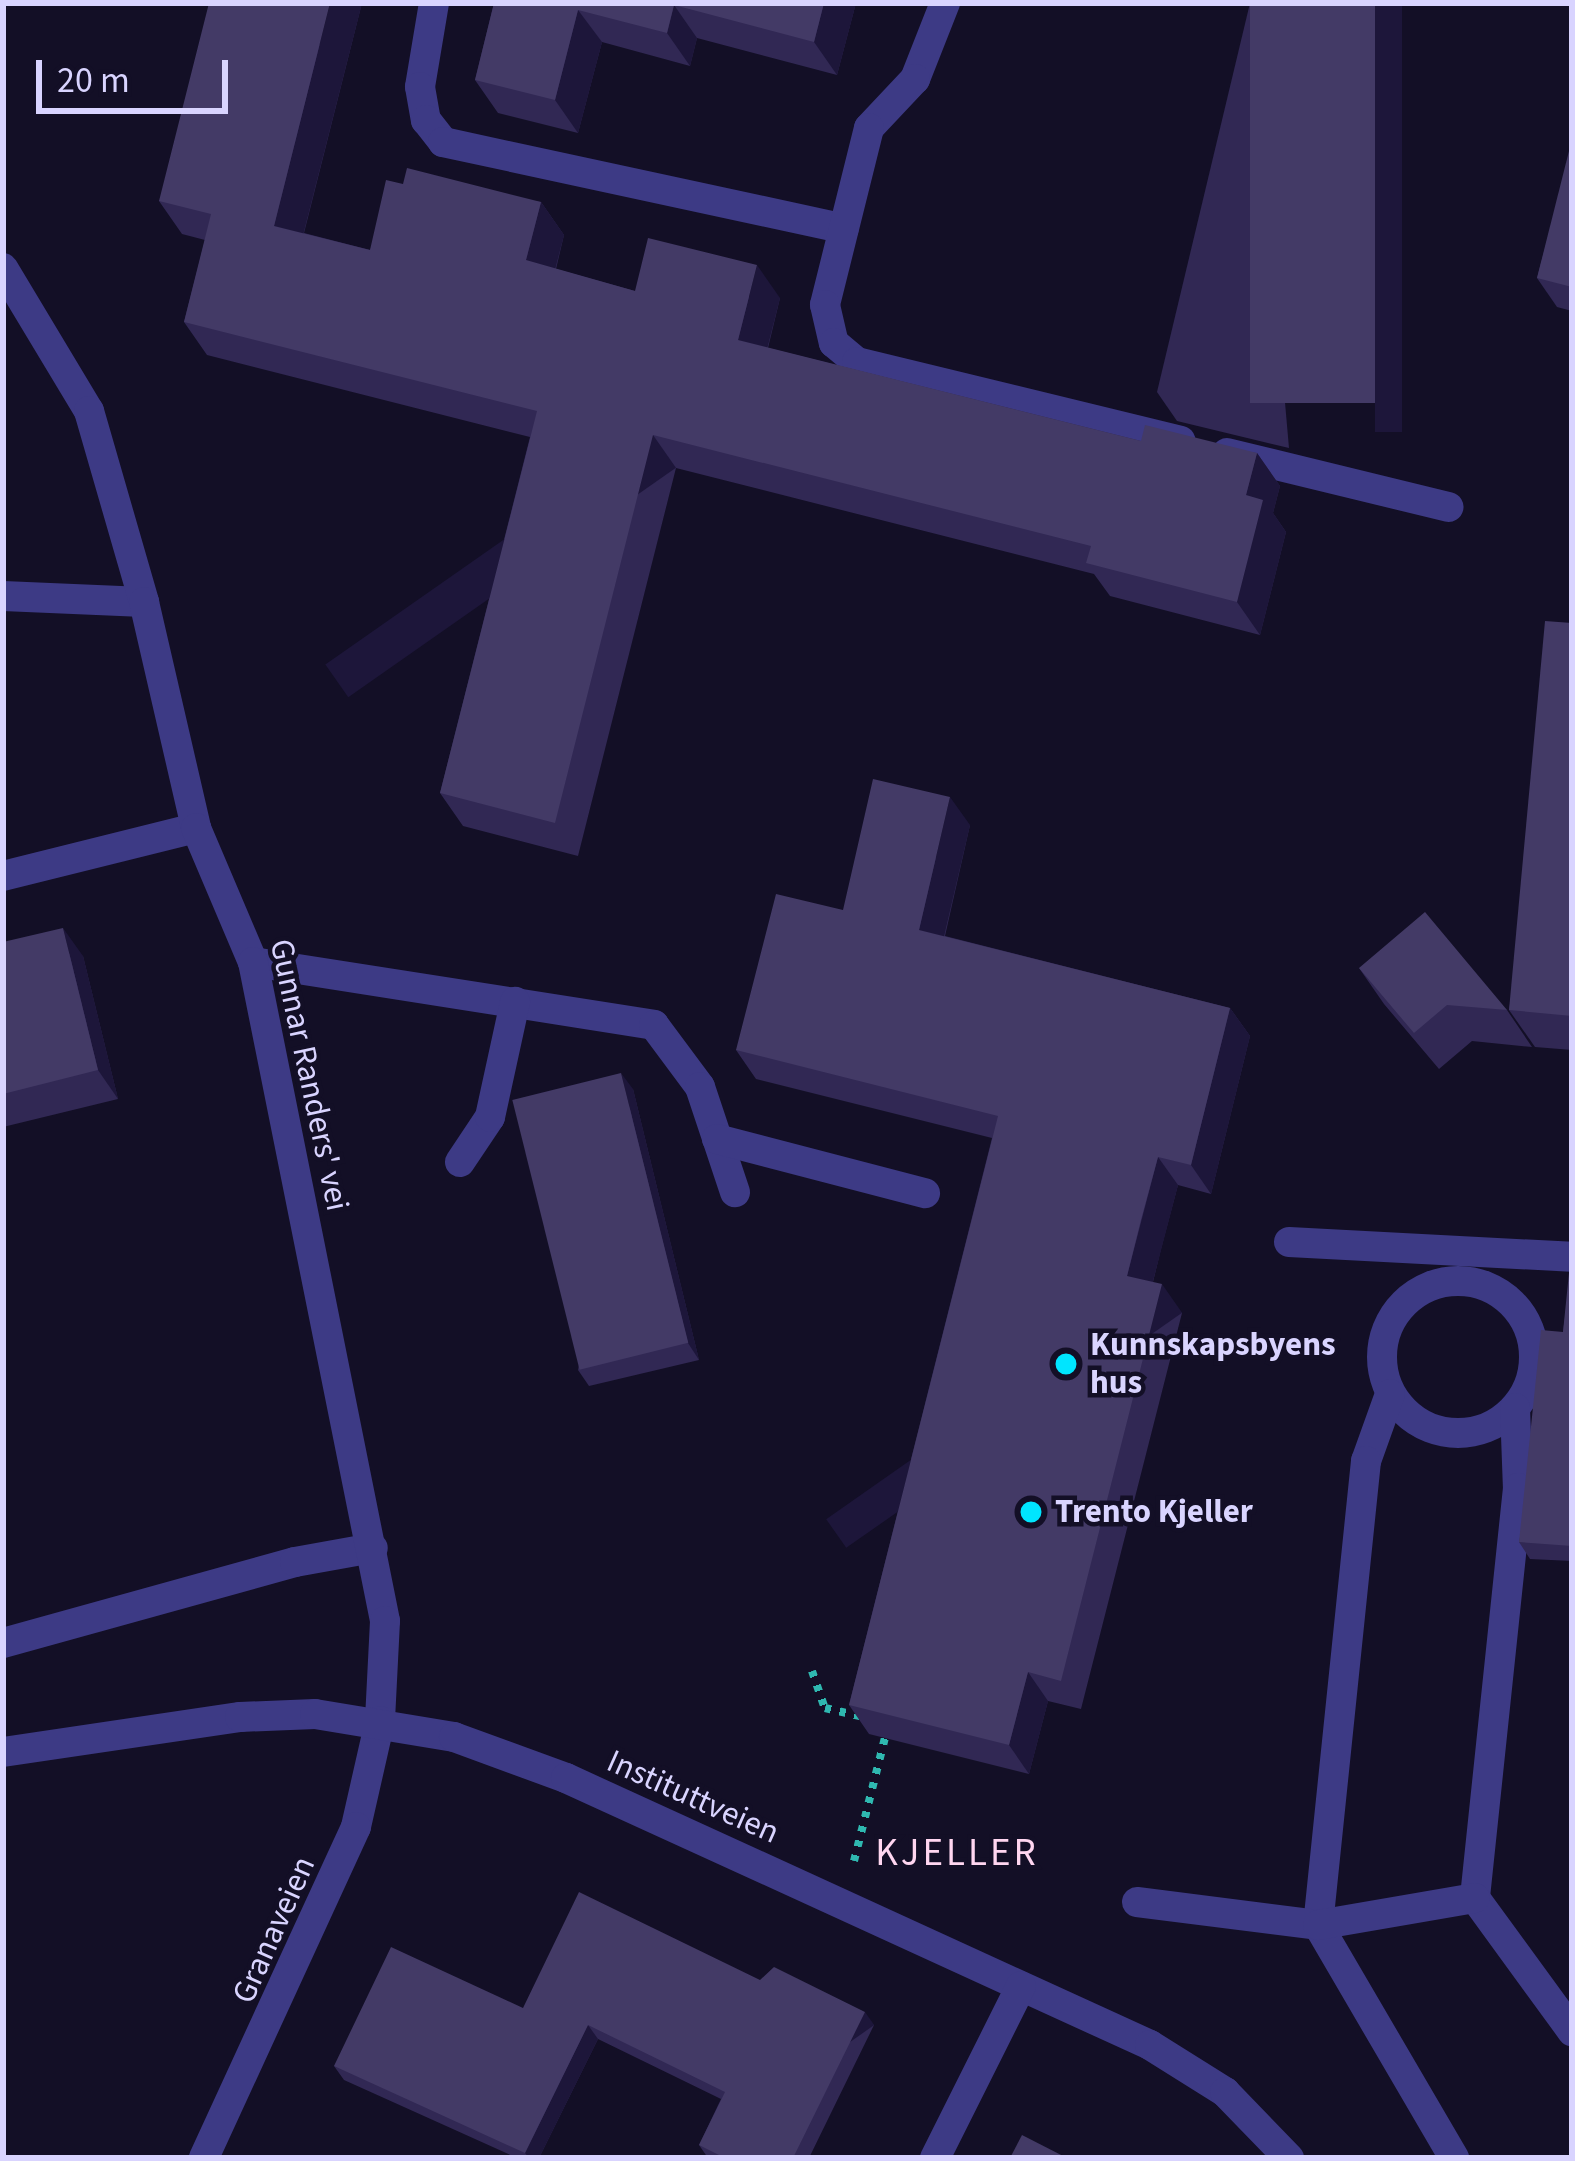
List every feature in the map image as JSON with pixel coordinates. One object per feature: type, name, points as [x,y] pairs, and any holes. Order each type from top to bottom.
[{"type":"street","points":[[434,3],[420,87],[426,120],[443,142],[844,229]]},
{"type":"street","points":[[945,3],[915,79],[869,128],[825,304],[834,343],[856,362],[1448,507]]},
{"type":"street","name":"Gunnar Randers' vei","points":[[3,268],[89,411],[144,602],[196,829],[254,962],[373,1548],[385,1621],[380,1721]]},
{"type":"street","points":[[3,596],[144,602]]},
{"type":"street","points":[[3,876],[196,829]]},
{"type":"street","points":[[254,962],[654,1025],[700,1087],[735,1192]]},
{"type":"street","points":[[460,1162],[490,1117],[515,1002]]},
{"type":"street","points":[[717,1139],[925,1192]]},
{"type":"street","points":[[1289,1242],[1459,1268],[1572,1257]]},
{"type":"street","points":[[1454,2158],[1318,1925],[1366,1461],[1390,1394],[1382,1344],[1391,1318],[1427,1286],[1459,1268]]},
{"type":"street","points":[[1459,1268],[1495,1289],[1526,1322],[1534,1370],[1515,1408],[1518,1488],[1475,1898],[1572,2031]]},
{"type":"street","points":[[1390,1394],[1424,1426],[1456,1433],[1483,1429],[1515,1408]]},
{"type":"street","points":[[3,1643],[295,1562],[373,1548]]},
{"type":"street","name":"Instituttveien","points":[[3,1752],[239,1717],[380,1721],[454,1737],[566,1778],[1187,2065],[1261,2123],[1288,2158]]},
{"type":"street","name":"Granaveien","points":[[204,2158],[338,1880],[380,1721]]},
{"type":"street","points":[[1137,1902],[1318,1925],[1475,1898]]},
{"type":"street","points":[[935,2158],[1021,1986]]},
{"type":"path","points":[[812,1671],[824,1708],[889,1723],[854,1862]]},
{"type":"building","points":[[209,3],[330,3],[274,226],[370,250],[386,180],[403,184],[407,168],[541,202],[526,260],[635,291],[648,238],[757,265],[738,340],[1141,441],[1145,425],[1257,453],[1246,495],[1263,500],[1237,602],[1086,563],[1091,546],[653,435],[555,823],[440,793],[537,411],[184,322],[211,214],[159,201]]},
{"type":"building","points":[[494,3],[824,3],[814,42],[674,5],[667,33],[578,10],[555,100],[475,80]]},
{"type":"building","points":[[1250,3],[1375,3],[1375,403],[1250,403]]},
{"type":"building","points":[[1572,147],[1572,287],[1537,278]]},
{"type":"building","points":[[1545,621],[1572,623],[1572,1016],[1509,1010]]},
{"type":"building","name":"Kunnskapsbyens hus","points":[[873,779],[950,797],[919,930],[1230,1008],[1191,1165],[1158,1157],[1141,1220],[1127,1276],[1162,1284],[1061,1681],[1028,1672],[1009,1745],[849,1705],[998,1116],[736,1050],[776,894],[843,910]]},
{"type":"building","points":[[1425,912],[1507,1010],[1447,1005],[1414,1033],[1359,968]]},
{"type":"building","points":[[63,928],[98,1070],[3,1094],[3,942]]},
{"type":"building","points":[[621,1073],[688,1343],[580,1370],[512,1100]]},
{"type":"building","points":[[1570,1263],[1572,1546],[1519,1542],[1541,1330],[1563,1332]]},
{"type":"building","points":[[579,1892],[760,1980],[774,1967],[865,2012],[793,2158],[725,2158],[699,2145],[725,2092],[588,2025],[525,2153],[334,2066],[391,1947],[523,2008]]},
{"type":"building","points":[[1022,2135],[1067,2158],[1010,2158]]},
{"type":"place","name":"Kunnskapsbyens hus","points":[[1066,1364]]},
{"type":"place","name":"Trento Kjeller","points":[[1031,1512]]},
{"type":"district","name":"KJELLER","points":[[957,1853]]}]
